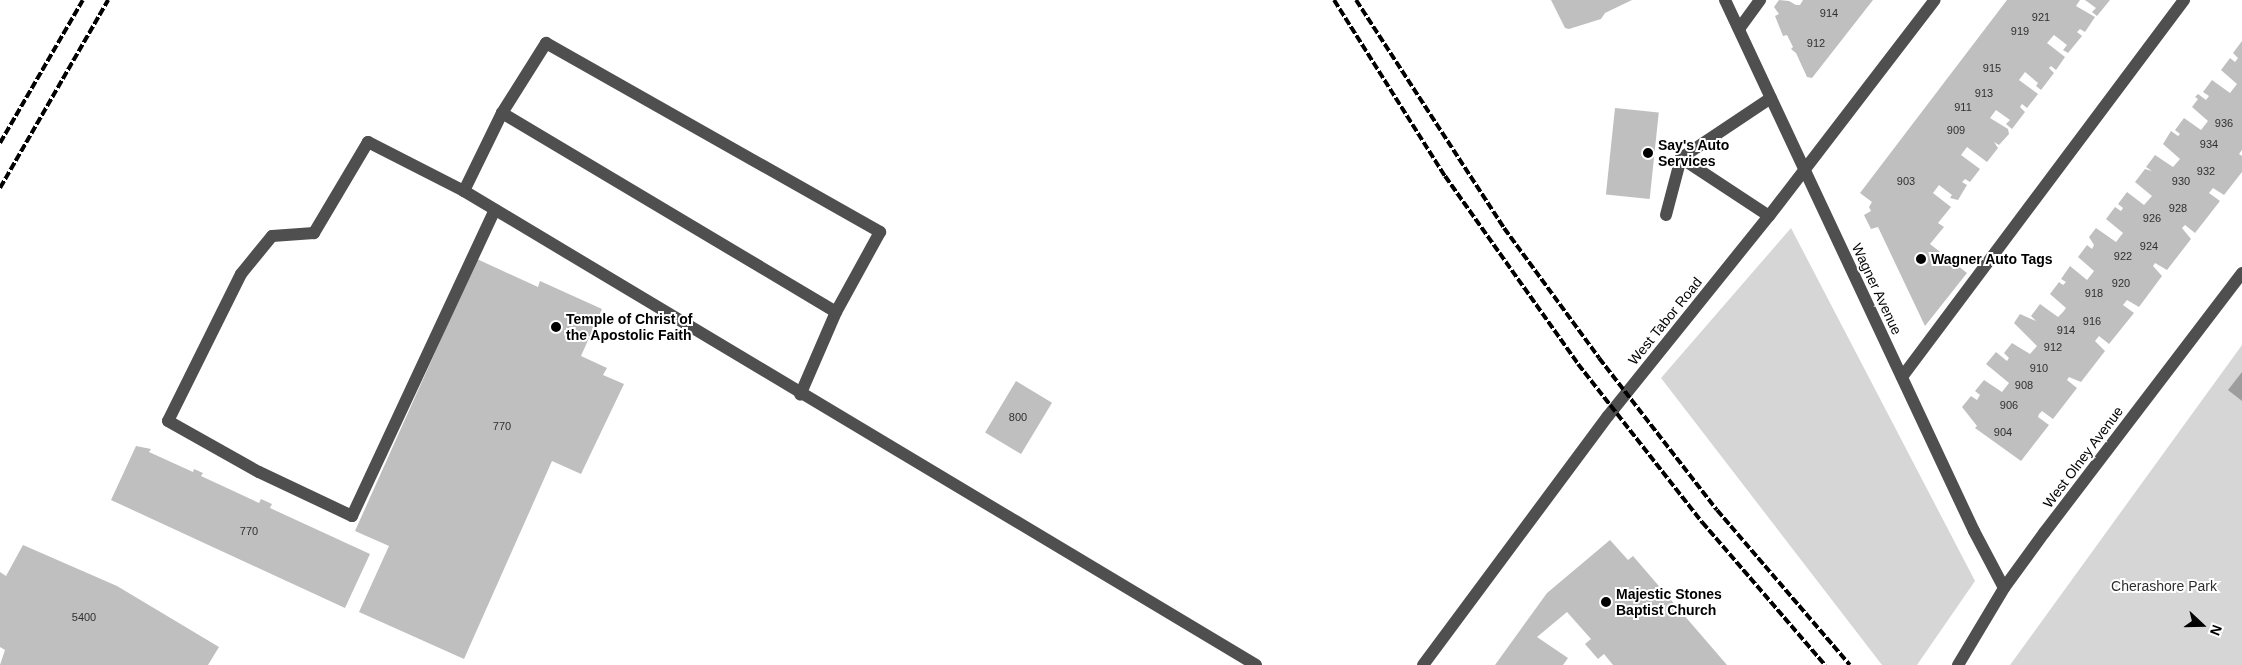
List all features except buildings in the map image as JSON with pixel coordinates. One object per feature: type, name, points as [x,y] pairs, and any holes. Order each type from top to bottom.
[{"type":"street","name":"Wagner Avenue","points":[[1725,0],[1902,378],[2004,588]]},
{"type":"street","points":[[1739,29],[1760,0]]},
{"type":"street","name":"West Tabor Road","points":[[1423,665],[1608,416],[1769,216],[1934,0]]},
{"type":"street","points":[[1902,378],[2184,0]]},
{"type":"street","points":[[464,191],[502,113],[546,43],[880,232],[836,312],[800,395]]},
{"type":"street","points":[[1666,215],[1681,158],[1771,98]]},
{"type":"street","points":[[502,113],[836,312]]},
{"type":"street","points":[[495,210],[352,516],[259,472],[168,421],[240,274],[272,236],[314,233],[368,142],[464,191],[800,395],[1256,665]]},
{"type":"street","points":[[1681,158],[1769,216]]},
{"type":"street","name":"West Olney Avenue","points":[[1958,665],[2004,588],[2242,273]]},
{"type":"green space","points":[[1791,228],[1975,581],[1917,665],[1882,665],[1661,378]]},
{"type":"green space","name":"Cherashore Park","points":[[2242,345],[2242,665],[2010,665]]},
{"type":"shaded area","points":[[2242,372],[2242,401],[2228,390]]},
{"type":"railway","points":[[0,143],[83,0]]},
{"type":"railway","points":[[0,188],[108,0]]},
{"type":"railway","points":[[1334,0],[1445,176],[1578,364],[1702,522],[1825,665]]},
{"type":"railway","points":[[1356,0],[1504,228],[1599,358],[1717,510],[1850,665]]},
{"type":"place","name":"Say's Auto Services","points":[[1648,153]]},
{"type":"place","name":"Wagner Auto Tags","points":[[1921,259]]},
{"type":"place","name":"Temple of Christ of the Apostolic Faith","points":[[556,327]]},
{"type":"place","name":"Majestic Stones Baptist Church","points":[[1606,602]]}]
